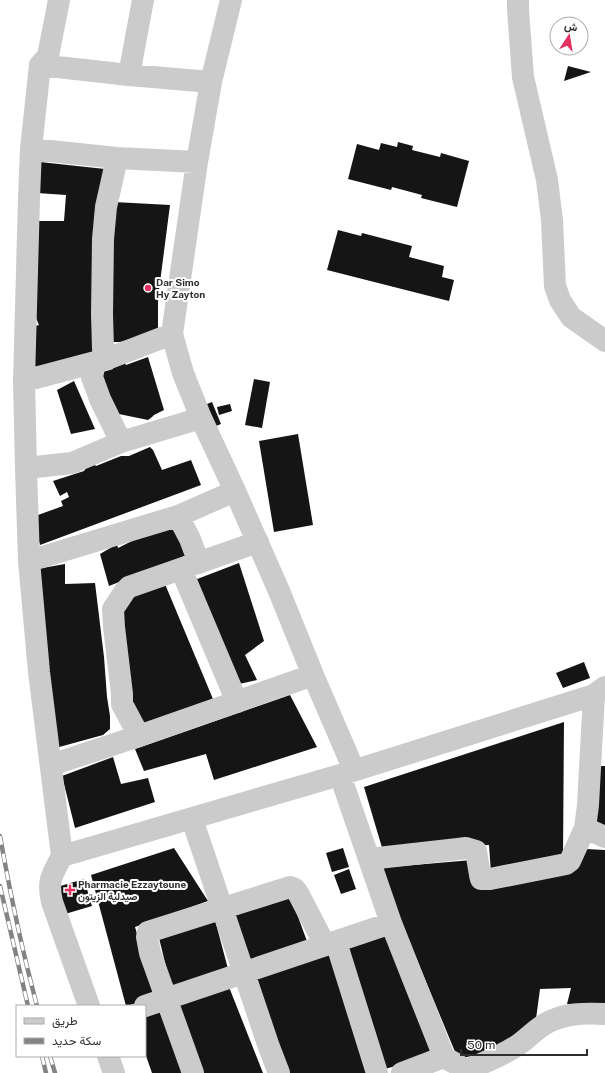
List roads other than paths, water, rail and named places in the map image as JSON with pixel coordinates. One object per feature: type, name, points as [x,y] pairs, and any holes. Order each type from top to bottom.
[{"type":"street","points":[[59,0],[48,56],[40,64],[31,149],[24,381],[26,468],[29,561],[39,672],[62,856],[50,880],[50,893],[89,1005]]},
{"type":"street","points":[[129,75],[143,0]]},
{"type":"street","points":[[231,0],[211,82],[197,162],[172,334],[183,373],[201,418],[258,542],[313,675],[347,772],[369,859],[391,923],[444,1057],[458,1065],[466,1072],[518,1045],[546,1024],[556,1019],[570,1015],[593,1013],[605,1014]]},
{"type":"street","points":[[518,0],[523,77],[547,180],[552,220],[555,286],[560,300],[571,318],[605,341]]},
{"type":"street","points":[[40,64],[129,75],[211,82]]},
{"type":"street","points":[[31,149],[117,158],[197,162]]},
{"type":"street","points":[[117,158],[106,207],[103,239],[103,349],[101,360],[92,377],[100,399],[121,442]]},
{"type":"street","points":[[24,381],[101,360],[172,334]]},
{"type":"street","points":[[26,468],[72,463],[121,442],[201,418]]},
{"type":"street","points":[[29,561],[178,516],[235,491]]},
{"type":"street","points":[[178,516],[190,539],[190,566],[237,702]]},
{"type":"street","points":[[139,736],[122,704],[113,609],[129,587],[258,542]]},
{"type":"street","points":[[51,765],[313,675]]},
{"type":"street","points":[[62,856],[192,819],[347,772],[600,691],[585,828],[570,861],[566,864],[490,879],[481,879],[476,851],[471,849],[458,849],[369,859]]},
{"type":"street","points":[[192,819],[243,973],[279,1073]]},
{"type":"street","points":[[585,828],[605,837]]},
{"type":"street","points":[[193,1073],[150,953],[147,937],[148,932],[222,910],[290,887],[295,889],[298,893],[330,944],[377,1073]]},
{"type":"street","points":[[146,1006],[391,923]]},
{"type":"street","points":[[108,1057],[114,1073]]},
{"type":"street","points":[[402,1073],[444,1057]]},
{"type":"railway","points":[[0,836],[26,964],[37,1005]]},
{"type":"railway","points":[[0,886],[28,1005]]},
{"type":"railway","points":[[42,1057],[46,1073]]},
{"type":"railway","points":[[50,1057],[55,1073]]},
{"type":"place","name":"Dar Simo Hy Zayton","points":[[148,288]]},
{"type":"place","name":"Pharmacie Ezzaytoune صيدلية الزيتون","points":[[70,890]]}]
